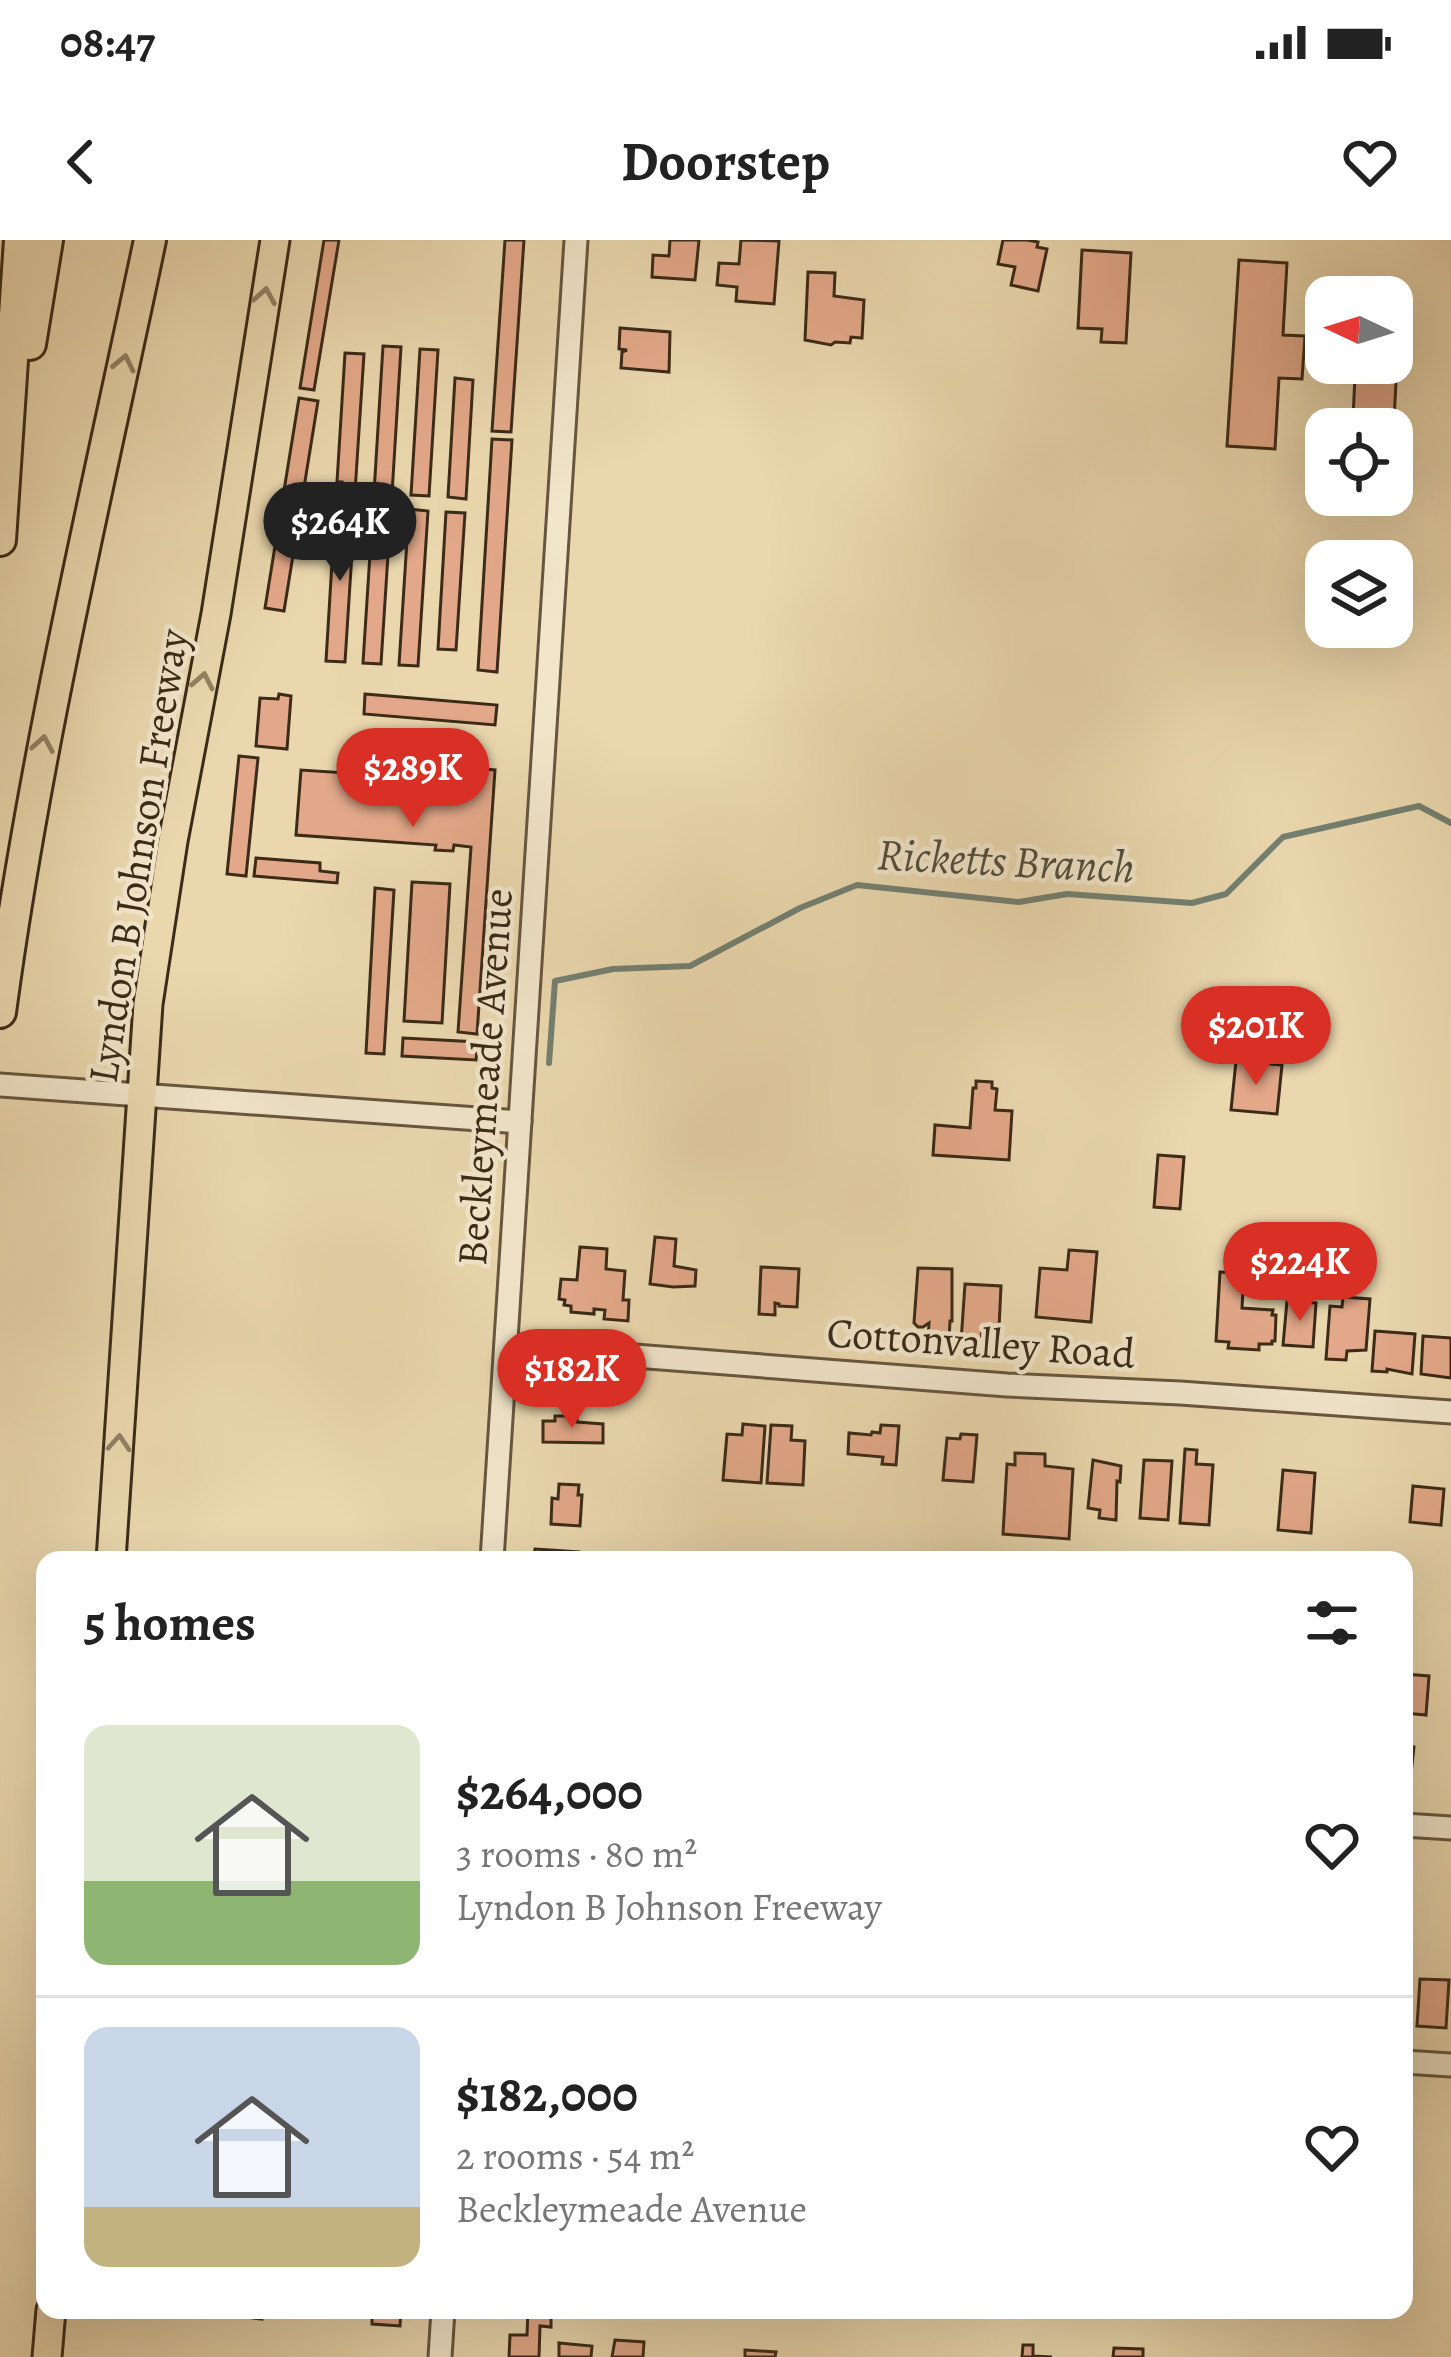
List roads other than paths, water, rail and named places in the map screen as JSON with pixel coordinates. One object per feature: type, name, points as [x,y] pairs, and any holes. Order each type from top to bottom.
[{"type":"highway","points":[[1,528],[20,240]]},
{"type":"highway","points":[[1,528],[47,240]]},
{"type":"highway","points":[[0,1010],[54,688],[150,240]]},
{"type":"main road","name":"Lyndon B Johnson Freeway","points":[[112,1551],[152,981],[275,240]]},
{"type":"main road","points":[[47,2357],[50,2319]]},
{"type":"street","name":"Beckleymeade Avenue","points":[[493,1551],[576,240]]},
{"type":"street","points":[[0,1085],[520,1122]]},
{"type":"street","name":"Cottonvalley Road","points":[[506,1346],[1007,1385],[1451,1412]]},
{"type":"street","points":[[1413,1826],[1451,1828]]},
{"type":"street","points":[[1413,2063],[1451,2065]]},
{"type":"street","points":[[440,2357],[442,2319]]},
{"type":"waterway","name":"Ricketts Branch","points":[[549,1063],[555,981],[613,969],[690,966],[800,908],[857,885],[1019,902],[1067,894],[1192,903],[1226,894],[1283,837],[1419,806],[1451,823]]}]
